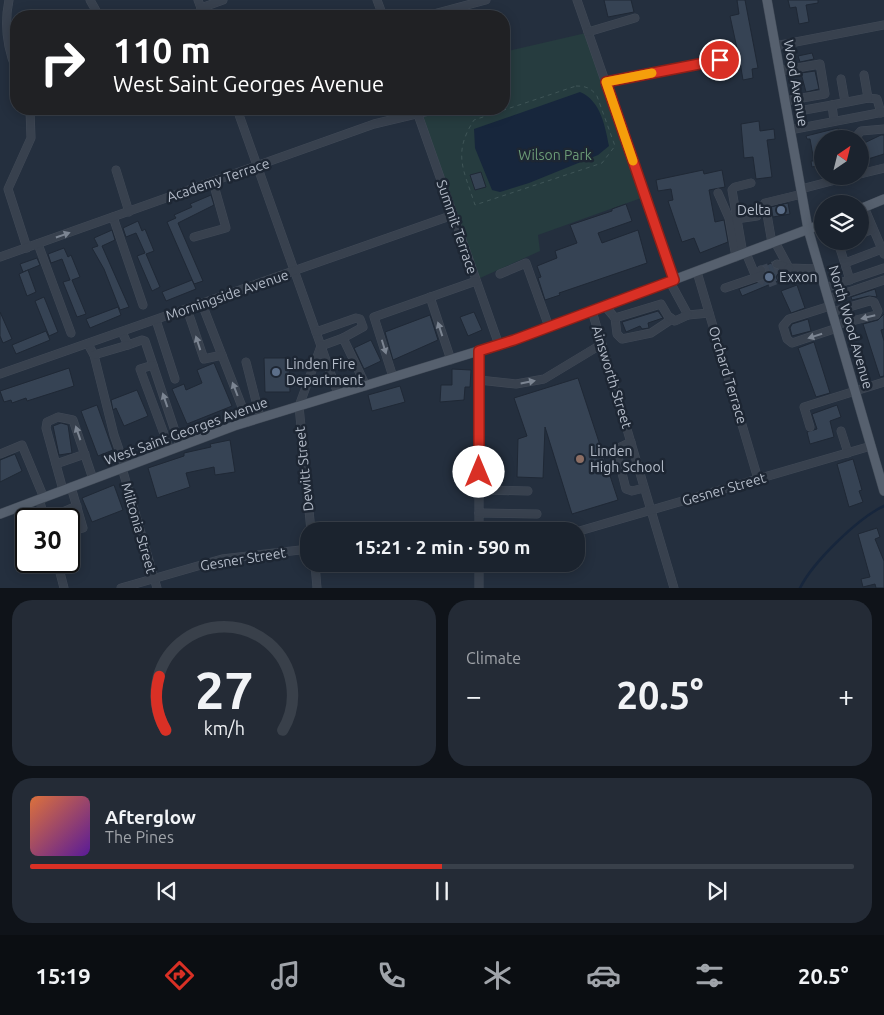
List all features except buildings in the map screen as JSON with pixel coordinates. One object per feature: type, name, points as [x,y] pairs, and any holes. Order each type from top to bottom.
[{"type":"main road","name":"Wood Avenue","points":[[767,0],[808,229]]},
{"type":"main road","points":[[869,205],[884,199]]},
{"type":"main road","name":"West Saint Georges Avenue","points":[[0,514],[260,417],[499,345],[814,227]]},
{"type":"main road","name":"North Wood Avenue","points":[[808,229],[871,446],[881,470],[883,486]]},
{"type":"street","points":[[9,0],[6,30],[10,54]]},
{"type":"street","points":[[201,8],[223,0]]},
{"type":"street","points":[[443,10],[486,0]]},
{"type":"street","points":[[577,0],[672,281],[688,315]]},
{"type":"street","points":[[588,32],[635,18]]},
{"type":"street","points":[[775,46],[884,25]]},
{"type":"street","points":[[606,82],[720,60]]},
{"type":"street","points":[[780,71],[820,64],[825,94],[785,101]]},
{"type":"street","points":[[864,76],[868,98]]},
{"type":"street","points":[[841,79],[845,102]]},
{"type":"street","points":[[790,130],[882,112],[877,99],[868,98],[799,110]]},
{"type":"street","points":[[832,105],[834,121]]},
{"type":"street","points":[[27,248],[4,188],[31,138],[30,115]]},
{"type":"street","points":[[238,115],[338,394]]},
{"type":"street","name":"Academy Terrace","points":[[0,257],[403,115]]},
{"type":"street","name":"Summit Terrace","points":[[417,115],[499,345]]},
{"type":"street","points":[[869,130],[884,129]]},
{"type":"street","points":[[869,172],[884,168]]},
{"type":"street","points":[[116,170],[129,212]]},
{"type":"street","points":[[194,237],[226,228],[213,182]]},
{"type":"street","points":[[741,255],[732,190],[735,187],[751,183]]},
{"type":"street","points":[[789,268],[773,242],[765,203],[823,185]]},
{"type":"street","points":[[718,193],[729,218],[741,255],[760,275],[725,288]]},
{"type":"street","name":"Morningside Avenue","points":[[0,374],[453,215]]},
{"type":"street","points":[[736,219],[757,216]]},
{"type":"street","points":[[113,217],[143,305]]},
{"type":"street","points":[[845,264],[883,252],[869,221]]},
{"type":"street","points":[[869,231],[873,229]]},
{"type":"street","points":[[38,244],[71,333]]},
{"type":"street","points":[[841,250],[850,280]]},
{"type":"street","points":[[500,274],[526,263],[549,327]]},
{"type":"street","points":[[778,267],[820,270]]},
{"type":"street","points":[[782,278],[789,268]]},
{"type":"street","points":[[825,288],[884,268]]},
{"type":"street","name":"Orchard Terrace","points":[[697,272],[758,479]]},
{"type":"street","points":[[830,306],[870,301],[874,302],[878,311],[876,315],[836,326],[792,343],[787,339],[784,322],[830,306],[884,280]]},
{"type":"street","points":[[393,377],[374,317],[476,281]]},
{"type":"street","points":[[430,298],[451,360]]},
{"type":"street","points":[[202,304],[248,422]]},
{"type":"street","points":[[615,318],[660,304],[675,321],[688,315],[709,313]]},
{"type":"street","points":[[605,306],[615,318],[617,334],[622,339],[651,333],[672,319]]},
{"type":"street","points":[[187,309],[204,359],[222,355]]},
{"type":"street","name":"Ainsworth Street","points":[[592,311],[674,588]]},
{"type":"street","points":[[298,406],[321,346],[361,331],[363,328],[360,319],[356,318],[316,332]]},
{"type":"street","points":[[156,320],[175,379]]},
{"type":"street","points":[[122,332],[128,345]]},
{"type":"street","points":[[343,338],[366,386]]},
{"type":"street","points":[[94,355],[142,340],[145,341],[180,446]]},
{"type":"street","name":"Miltonia Street","points":[[88,344],[94,355],[114,435],[157,588]]},
{"type":"street","points":[[479,380],[516,384],[544,379],[602,344]]},
{"type":"street","points":[[479,351],[479,522]]},
{"type":"street","points":[[246,362],[260,417]]},
{"type":"street","points":[[153,365],[140,369],[170,450]]},
{"type":"street","points":[[810,427],[804,407],[884,382]]},
{"type":"street","name":"Dewitt Street","points":[[298,406],[310,522]]},
{"type":"street","points":[[72,508],[77,506],[56,464],[46,428],[47,422],[58,417],[67,417],[73,420],[93,479]]},
{"type":"street","points":[[841,431],[848,452]]},
{"type":"street","points":[[631,442],[616,449],[626,489],[632,491],[644,488]]},
{"type":"street","points":[[0,454],[22,445],[43,508]]},
{"type":"street","name":"Gesner Street","points":[[585,529],[871,446]]},
{"type":"street","points":[[56,464],[85,454]]},
{"type":"street","points":[[479,490],[528,492]]},
{"type":"street","points":[[479,513],[537,514]]},
{"type":"street","points":[[80,515],[84,528],[80,529]]},
{"type":"street","name":"Gesner Street","points":[[121,588],[222,559],[300,550]]},
{"type":"street","points":[[316,572],[318,588]]},
{"type":"street","points":[[479,572],[480,588]]},
{"type":"street","points":[[60,573],[64,588]]},
{"type":"path","points":[[487,115],[478,118],[471,124],[460,152],[460,160],[475,205],[602,163],[615,146],[597,96],[592,90],[584,86],[576,86],[510,108]]},
{"type":"green space","name":"Wilson Park","points":[[586,33],[644,197],[538,235],[540,251],[478,279],[420,115],[510,115],[510,51]]},
{"type":"water","points":[[580,92],[593,101],[601,115],[609,146],[598,155],[529,183],[500,192],[492,190],[475,148],[474,129]]},
{"type":"waterway","points":[[800,588],[825,554],[849,530],[884,506]]},
{"type":"tunnel","points":[[761,270],[777,264]]},
{"type":"tunnel","points":[[763,275],[779,269]]},
{"type":"tunnel","points":[[758,278],[767,284],[782,278]]},
{"type":"slow traffic","points":[[633,161],[606,82],[652,73]]},
{"type":"place","name":"Delta","points":[[781,210]]},
{"type":"place","name":"Exxon","points":[[769,277]]},
{"type":"place","name":"Linden Fire Department","points":[[276,372]]},
{"type":"place","name":"Linden High School","points":[[580,459]]},
{"type":"route","points":[[479,472],[479,351],[514,340],[674,280],[606,82],[720,60]]}]
